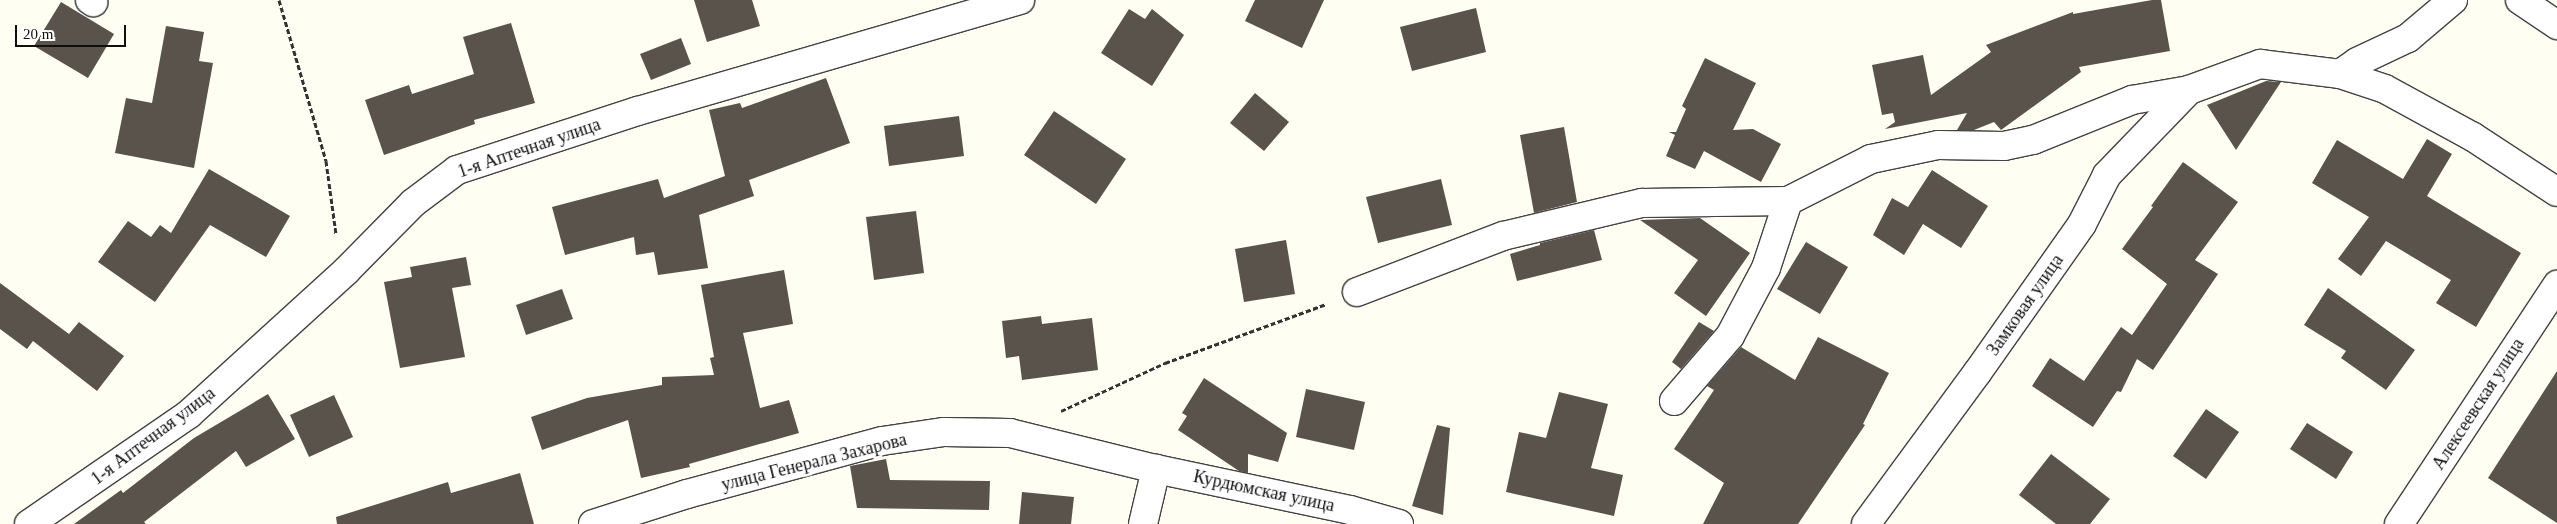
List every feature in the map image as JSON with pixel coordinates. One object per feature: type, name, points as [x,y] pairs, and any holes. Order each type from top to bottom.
[{"type":"street","name":"1-я Аптечная улица","points":[[29,524],[188,414],[346,271],[413,203],[457,170],[638,111],[1020,0]]},
{"type":"street","points":[[2340,74],[2357,62],[2408,38],[2453,0]]},
{"type":"street","points":[[2520,0],[2557,25]]},
{"type":"street","points":[[1357,292],[1503,236],[1642,204],[1788,201],[1871,159],[1938,145],[2004,146],[2033,140],[2132,100],[2189,90],[2260,64],[2340,74],[2386,89],[2473,138],[2557,192]]},
{"type":"street","name":"Замковая улица","points":[[1866,524],[1977,373],[2082,224],[2107,175],[2189,90]]},
{"type":"street","points":[[1674,401],[1730,336],[1766,268],[1788,201]]},
{"type":"street","name":"Алексеевская улица","points":[[2399,524],[2557,285]]},
{"type":"street","name":"улица Генерала Захарова","points":[[593,524],[686,494],[882,441],[944,432],[1010,433],[1156,468]]},
{"type":"street","points":[[1143,524],[1156,468]]},
{"type":"street","name":"Курдюмская улица","points":[[1156,468],[1350,510],[1399,524]]},
{"type":"path","points":[[279,0],[326,161],[338,241],[346,271]]},
{"type":"path","points":[[1043,440],[1055,414],[1063,410],[1165,363],[1357,292]]},
{"type":"building","points":[[694,0],[752,0],[760,26],[707,42]]},
{"type":"building","points":[[1255,0],[1324,0],[1302,48],[1245,21]]},
{"type":"building","points":[[2161,0],[2170,51],[2079,67],[2081,72],[2001,130],[1994,122],[1974,130],[1957,130],[1967,113],[1885,129],[1895,122],[1893,113],[1882,115],[1872,65],[1923,55],[1931,95],[1991,52],[1986,45],[2073,12],[2073,14]]},
{"type":"building","points":[[61,2],[114,34],[88,78],[34,46]]},
{"type":"building","points":[[1476,8],[1486,52],[1412,71],[1400,27]]},
{"type":"building","points":[[1129,9],[1145,19],[1152,9],[1184,35],[1152,86],[1101,53]]},
{"type":"building","points":[[511,23],[535,103],[474,120],[475,124],[384,155],[365,100],[409,85],[412,94],[474,74],[463,37]]},
{"type":"building","points":[[166,26],[204,32],[199,61],[213,63],[194,168],[115,153],[126,98],[152,103]]},
{"type":"building","points":[[681,38],[691,64],[651,80],[640,54]]},
{"type":"building","points":[[1705,58],[1756,83],[1733,130],[1753,129],[1781,144],[1761,182],[1704,151],[1695,169],[1666,156],[1675,135],[1669,132],[1676,132],[1686,109],[1682,106]]},
{"type":"building","points":[[826,78],[850,143],[749,180],[754,196],[699,215],[708,268],[658,275],[654,252],[636,255],[634,237],[565,255],[552,207],[658,179],[664,198],[725,176],[709,110],[740,103],[742,108]]},
{"type":"building","points":[[2266,81],[2281,82],[2236,150],[2207,105]]},
{"type":"building","points":[[1255,93],[1289,122],[1264,151],[1230,123]]},
{"type":"building","points":[[1054,111],[1126,159],[1096,204],[1024,155]]},
{"type":"building","points":[[959,116],[964,156],[889,166],[884,126]]},
{"type":"building","points":[[1564,127],[1577,202],[1534,213],[1520,135]]},
{"type":"building","points":[[2427,139],[2452,154],[2427,196],[2521,253],[2476,327],[2436,303],[2451,280],[2386,241],[2361,276],[2338,259],[2369,217],[2312,183],[2337,140],[2403,179]]},
{"type":"building","points":[[2183,162],[2238,202],[2195,260],[2218,274],[2153,370],[2137,359],[2121,392],[2117,391],[2093,427],[2032,386],[2050,358],[2084,381],[2121,327],[2132,335],[2167,284],[2122,249]]},
{"type":"building","points":[[209,169],[290,216],[266,257],[210,225],[155,302],[98,262],[128,221],[151,237],[160,225],[171,233]]},
{"type":"building","points":[[1932,170],[1988,206],[1961,248],[1923,224],[1904,255],[1873,235],[1892,198],[1908,207]]},
{"type":"building","points":[[1441,179],[1452,225],[1378,243],[1366,197]]},
{"type":"building","points":[[916,211],[924,273],[874,280],[866,217]]},
{"type":"building","points":[[1700,218],[1750,253],[1706,316],[1674,293],[1698,260],[1640,220]]},
{"type":"building","points":[[1594,230],[1602,260],[1517,281],[1510,254],[1540,245],[1540,243]]},
{"type":"building","points":[[1286,240],[1295,294],[1244,302],[1235,249]]},
{"type":"building","points":[[1806,242],[1848,267],[1820,314],[1777,289]]},
{"type":"building","points":[[466,257],[471,285],[452,288],[465,357],[400,368],[384,282],[412,277],[410,267]]},
{"type":"building","points":[[784,270],[793,324],[743,333],[760,408],[789,400],[799,433],[689,464],[690,467],[641,478],[628,420],[542,450],[531,417],[587,398],[662,385],[662,377],[714,375],[710,358],[714,357],[701,285]]},
{"type":"building","points":[[0,283],[69,334],[79,322],[124,356],[97,391],[33,341],[27,349],[0,329]]},
{"type":"building","points":[[2328,288],[2415,350],[2386,390],[2341,358],[2346,351],[2304,325]]},
{"type":"building","points":[[562,289],[573,319],[526,335],[516,305]]},
{"type":"building","points":[[1041,316],[1042,324],[1092,318],[1098,370],[1022,380],[1019,356],[1006,358],[1002,321]]},
{"type":"building","points":[[1699,322],[1714,331],[1681,369],[1672,362]]},
{"type":"building","points":[[1818,337],[1889,373],[1863,424],[1865,425],[1798,524],[1703,524],[1724,483],[1674,449],[1714,390],[1707,386],[1741,347],[1795,380]]},
{"type":"building","points":[[2557,371],[2557,523],[2488,478]]},
{"type":"building","points":[[1204,378],[1287,433],[1278,462],[1248,454],[1248,473],[1239,471],[1178,430],[1187,416],[1182,413]]},
{"type":"building","points":[[1306,389],[1365,402],[1354,450],[1296,437]]},
{"type":"building","points":[[1559,392],[1608,404],[1591,468],[1623,475],[1614,516],[1506,492],[1519,432],[1546,438]]},
{"type":"building","points":[[268,394],[295,439],[246,467],[236,451],[144,522],[146,524],[74,524],[121,490],[123,493],[194,438]]},
{"type":"building","points":[[334,395],[353,437],[309,457],[290,415]]},
{"type":"building","points":[[2206,409],[2239,432],[2206,479],[2173,456]]},
{"type":"building","points":[[2307,423],[2353,452],[2336,479],[2290,449]]},
{"type":"building","points":[[1437,425],[1450,428],[1443,515],[1412,506]]},
{"type":"building","points":[[2051,454],[2110,499],[2090,524],[2056,524],[2019,495]]},
{"type":"building","points":[[886,459],[890,480],[990,481],[989,510],[857,508],[850,466]]},
{"type":"building","points":[[520,473],[534,524],[337,524],[336,517],[448,482],[451,493]]},
{"type":"building","points":[[1022,492],[1074,497],[1071,524],[1019,524]]}]
